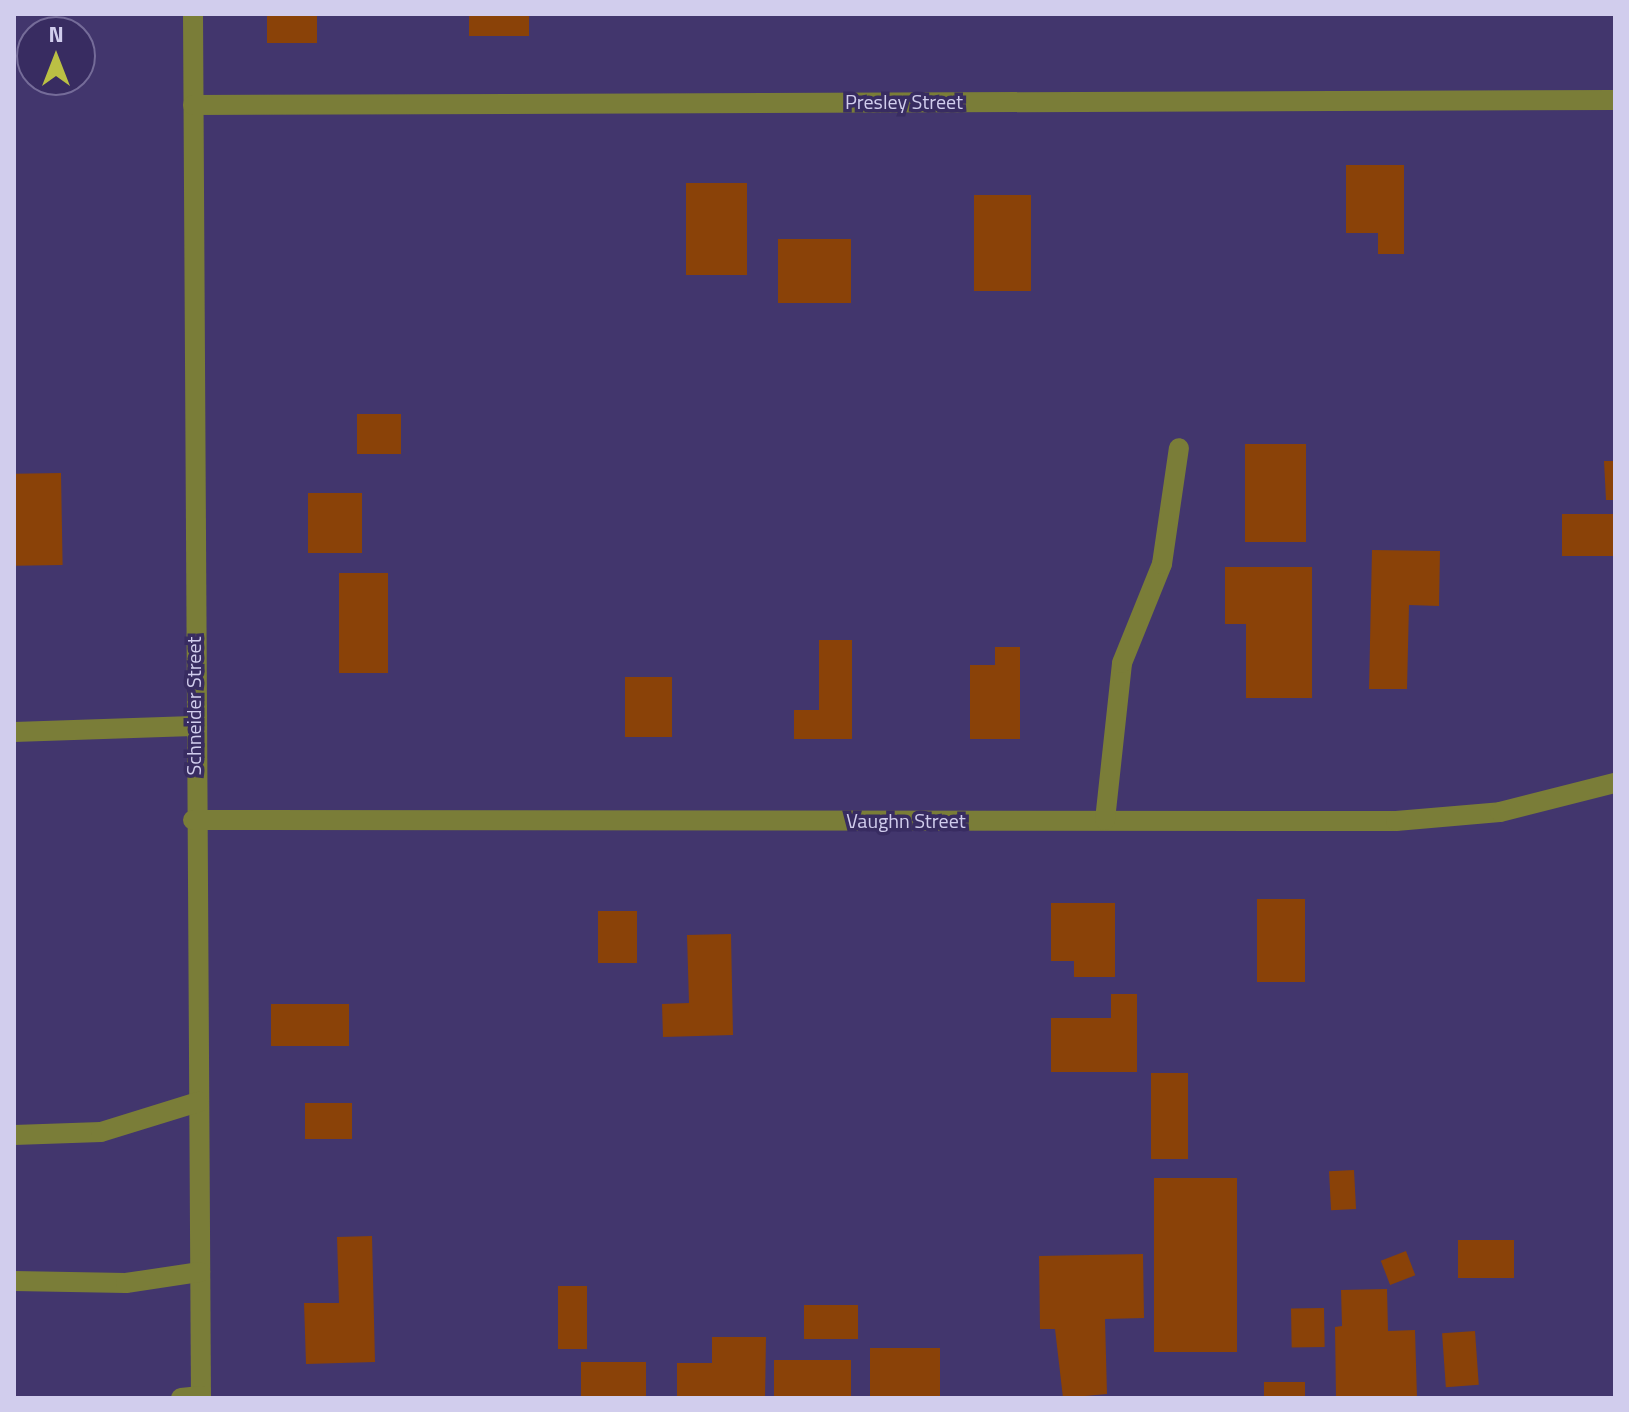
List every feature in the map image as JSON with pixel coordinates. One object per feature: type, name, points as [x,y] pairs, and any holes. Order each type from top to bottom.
[{"type":"street","name":"Schneider Street","points":[[193,14],[193,820],[200,1272],[194,1397]]},
{"type":"street","name":"Presley Street","points":[[193,105],[1615,100]]},
{"type":"street","points":[[1105,820],[1122,663],[1162,564],[1179,448]]},
{"type":"street","points":[[14,732],[193,726]]},
{"type":"street","name":"Vaughn Street","points":[[193,820],[1396,821],[1500,812],[1615,783]]},
{"type":"street","points":[[14,1135],[101,1132],[198,1102]]},
{"type":"street","points":[[14,1281],[126,1283],[200,1272]]},
{"type":"building","points":[[267,14],[317,14],[317,43],[267,43]]},
{"type":"building","points":[[469,14],[529,14],[529,36],[469,36]]},
{"type":"building","points":[[1346,165],[1404,165],[1404,254],[1378,254],[1378,233],[1346,233]]},
{"type":"building","points":[[686,183],[747,183],[747,275],[686,275]]},
{"type":"building","points":[[974,195],[1031,195],[1031,291],[974,291]]},
{"type":"building","points":[[778,239],[851,239],[851,303],[778,303]]},
{"type":"building","points":[[357,414],[401,414],[401,454],[357,454]]},
{"type":"building","points":[[1245,444],[1306,444],[1306,542],[1245,542]]},
{"type":"building","points":[[1604,461],[1615,461],[1615,500],[1606,500]]},
{"type":"building","points":[[61,473],[63,565],[16,566],[14,474]]},
{"type":"building","points":[[308,493],[362,493],[362,553],[308,553]]},
{"type":"building","points":[[1562,514],[1615,514],[1615,556],[1562,556]]},
{"type":"building","points":[[1372,550],[1440,551],[1439,606],[1409,605],[1407,689],[1369,689]]},
{"type":"building","points":[[1225,567],[1312,567],[1312,698],[1246,698],[1246,624],[1225,624]]},
{"type":"building","points":[[339,573],[388,573],[388,673],[339,673]]},
{"type":"building","points":[[819,640],[852,640],[852,739],[794,739],[794,710],[819,710]]},
{"type":"building","points":[[995,647],[1020,647],[1020,739],[970,739],[970,665],[995,665]]},
{"type":"building","points":[[625,677],[672,677],[672,737],[625,737]]},
{"type":"building","points":[[1257,899],[1305,899],[1305,982],[1257,982]]},
{"type":"building","points":[[1051,903],[1115,903],[1115,977],[1074,977],[1074,961],[1051,961]]},
{"type":"building","points":[[598,911],[637,911],[637,963],[598,963]]},
{"type":"building","points":[[731,934],[733,1035],[663,1037],[662,1004],[689,1003],[687,935]]},
{"type":"building","points":[[1111,994],[1137,994],[1137,1072],[1051,1072],[1051,1018],[1111,1018]]},
{"type":"building","points":[[271,1004],[349,1004],[349,1046],[271,1046]]},
{"type":"building","points":[[1151,1073],[1188,1073],[1188,1159],[1151,1159]]},
{"type":"building","points":[[305,1103],[352,1103],[352,1139],[305,1139]]},
{"type":"building","points":[[1354,1170],[1356,1209],[1331,1210],[1329,1171]]},
{"type":"building","points":[[1154,1178],[1237,1178],[1237,1352],[1154,1352]]},
{"type":"building","points":[[372,1236],[375,1362],[306,1364],[304,1303],[339,1303],[337,1237]]},
{"type":"building","points":[[1458,1240],[1514,1240],[1514,1278],[1458,1278]]},
{"type":"building","points":[[1406,1251],[1415,1275],[1390,1285],[1381,1261]]},
{"type":"building","points":[[1143,1254],[1144,1318],[1105,1319],[1107,1394],[1063,1398],[1055,1329],[1040,1329],[1039,1256]]},
{"type":"building","points":[[558,1286],[587,1286],[587,1349],[558,1349]]},
{"type":"building","points":[[1387,1289],[1388,1331],[1415,1330],[1417,1398],[1336,1398],[1335,1327],[1342,1326],[1341,1290]]},
{"type":"building","points":[[804,1305],[858,1305],[858,1339],[804,1339]]},
{"type":"building","points":[[1324,1308],[1325,1347],[1292,1348],[1291,1309]]},
{"type":"building","points":[[1475,1331],[1479,1385],[1446,1387],[1442,1333]]},
{"type":"building","points":[[712,1337],[766,1337],[765,1398],[677,1398],[677,1363],[712,1363]]},
{"type":"building","points":[[870,1348],[940,1348],[940,1398],[870,1398]]},
{"type":"building","points":[[774,1360],[851,1360],[851,1398],[774,1398]]},
{"type":"building","points":[[581,1362],[646,1362],[646,1398],[581,1398]]},
{"type":"building","points":[[1264,1382],[1305,1382],[1305,1398],[1264,1398]]}]
